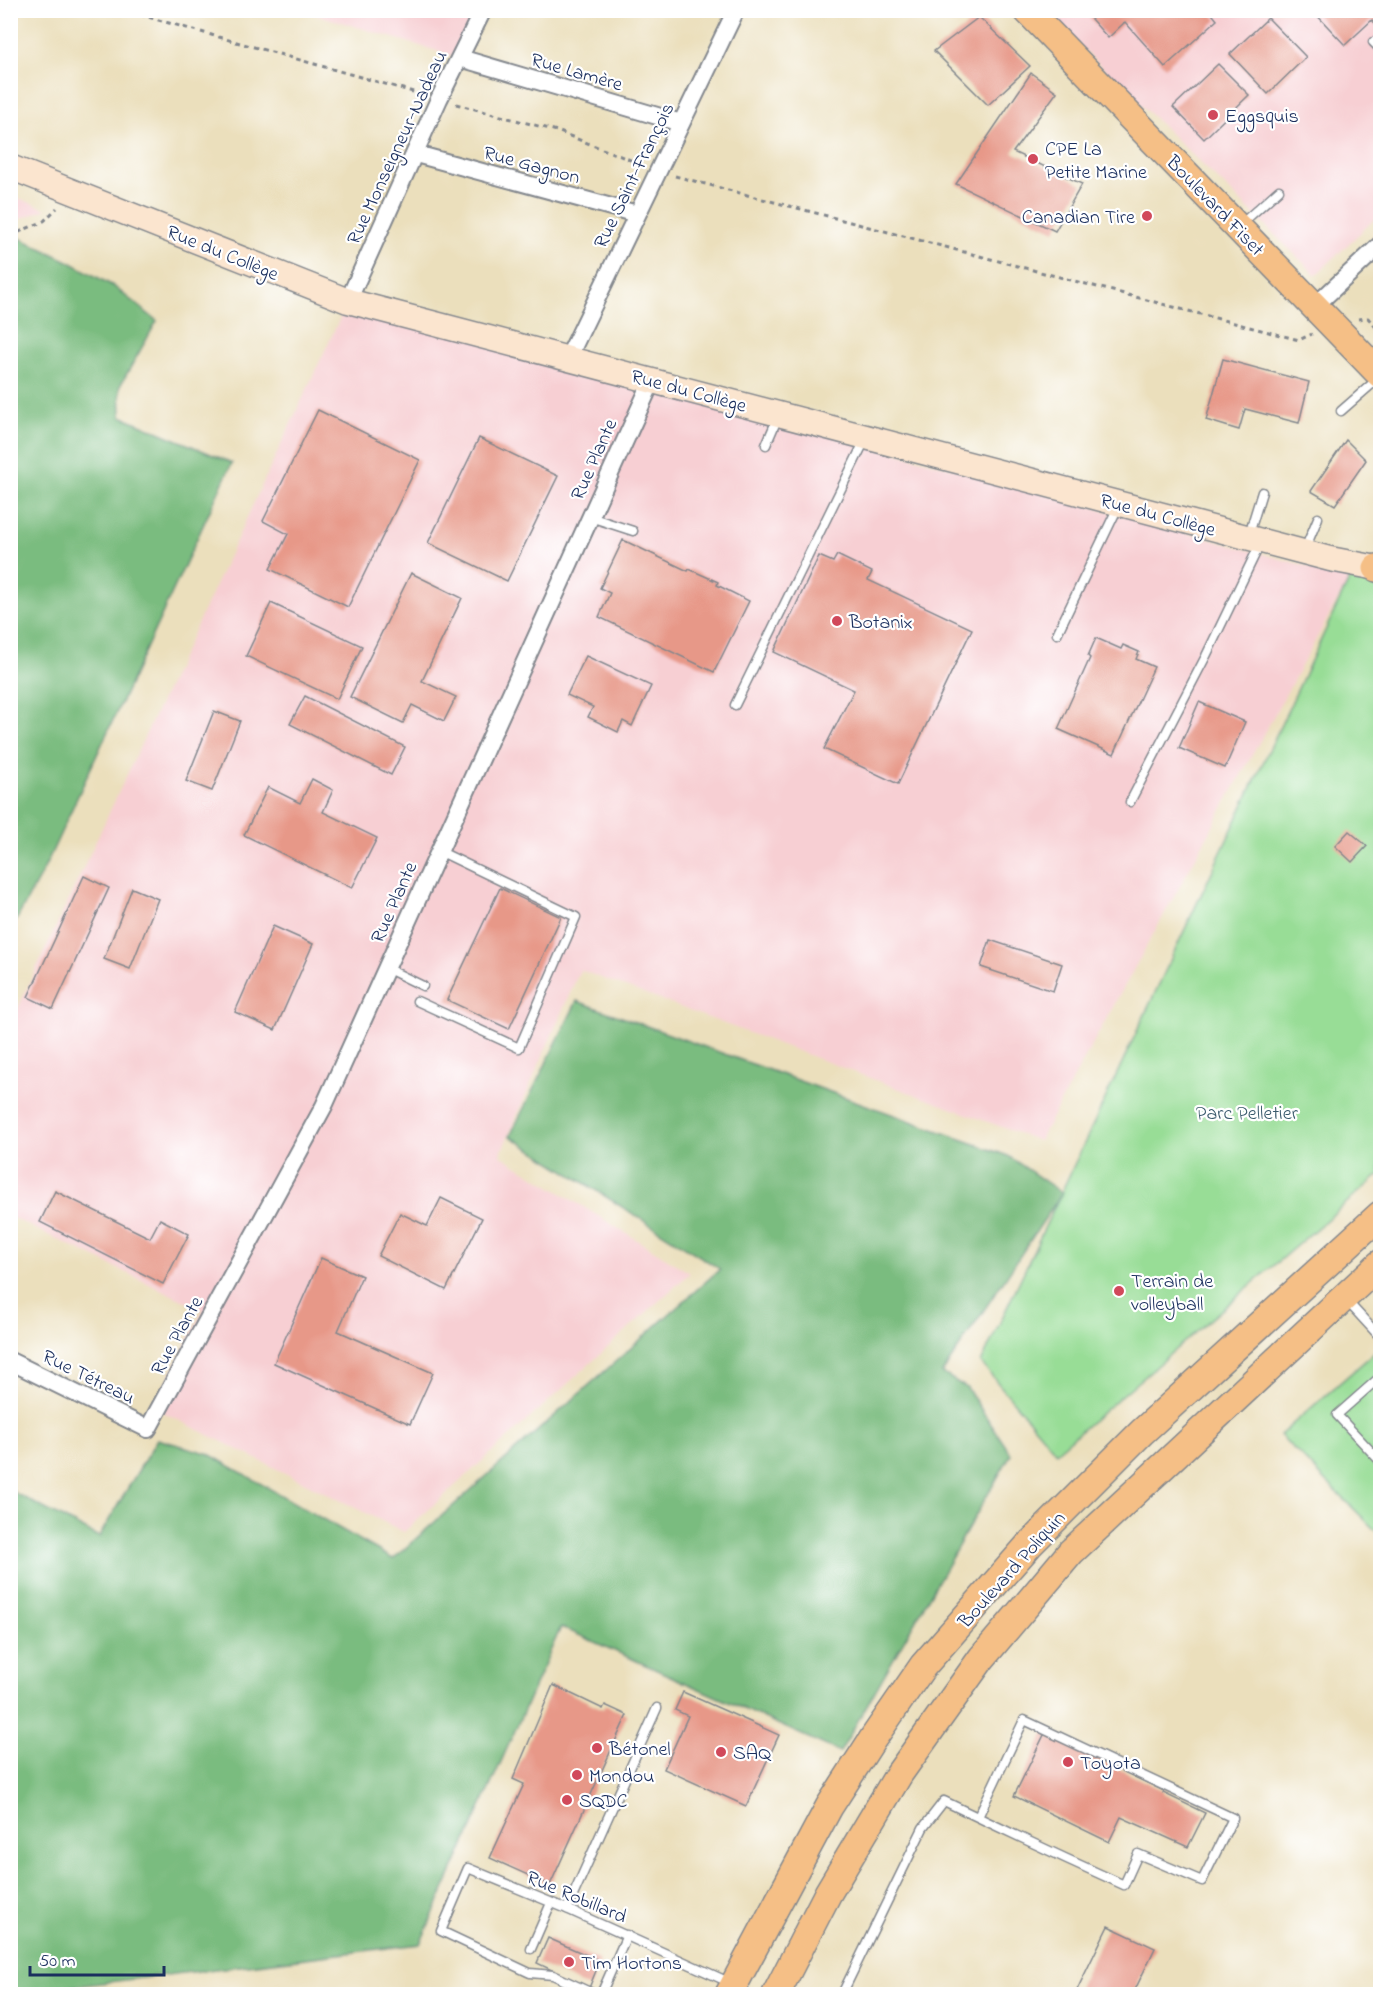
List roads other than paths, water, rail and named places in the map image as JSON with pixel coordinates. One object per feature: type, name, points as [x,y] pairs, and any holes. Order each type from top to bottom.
[{"type":"main road","name":"Boulevard Fiset","points":[[1027,10],[1380,375]]},
{"type":"main road","name":"Boulevard Poliquin","points":[[737,1991],[829,1807],[923,1666],[1029,1545],[1142,1432],[1380,1215]]},
{"type":"main road","name":"Boulevard Poliquin","points":[[776,1995],[828,1893],[899,1774],[981,1659],[1071,1552],[1380,1264]]},
{"type":"street","name":"Rue Monseigneur-Nadeau","points":[[348,301],[439,99],[483,10]]},
{"type":"street","name":"Rue Saint-François","points":[[568,358],[736,10]]},
{"type":"street","name":"Rue Lamère","points":[[460,58],[681,123]]},
{"type":"street","name":"Rue Gagnon","points":[[416,154],[637,214]]},
{"type":"street","name":"Rue du Collège","points":[[10,167],[348,301],[1304,553],[1379,568]]},
{"type":"street","points":[[1324,315],[1380,245]]},
{"type":"street","name":"Rue Plante","points":[[148,1429],[324,1106],[652,381]]},
{"type":"street","name":"Rue Tétreau","points":[[10,1361],[148,1429]]},
{"type":"lane","points":[[1373,42],[1380,49]]},
{"type":"lane","points":[[1237,228],[1279,190]]},
{"type":"lane","points":[[1341,411],[1380,375]]},
{"type":"lane","points":[[766,445],[779,414]]},
{"type":"lane","points":[[735,705],[866,437]]},
{"type":"lane","points":[[1130,802],[1206,656],[1254,540],[1262,492]]},
{"type":"lane","points":[[1057,634],[1119,504]]},
{"type":"lane","points":[[590,517],[633,531]]},
{"type":"lane","points":[[1304,553],[1318,518]]},
{"type":"lane","points":[[417,1001],[519,1048],[576,917],[439,851]]},
{"type":"lane","points":[[386,968],[423,986]]},
{"type":"lane","points":[[1344,1298],[1380,1337]]},
{"type":"lane","points":[[1380,1377],[1337,1415],[1380,1461]]},
{"type":"lane","points":[[567,1909],[657,1708]]},
{"type":"lane","points":[[842,1995],[923,1828],[944,1802],[1124,1886],[1138,1854],[1202,1881],[1233,1818],[1024,1720],[978,1817]]},
{"type":"lane","name":"Rue Robillard","points":[[594,1995],[553,1975],[530,1973],[441,1931],[468,1868],[627,1935],[737,1991]]},
{"type":"lane","points":[[531,1949],[551,1903]]},
{"type":"lane","points":[[601,1995],[627,1935]]},
{"type":"place","name":"Eggsquis","points":[[1213,115]]},
{"type":"place","name":"CPE La Petite Marine","points":[[1033,159]]},
{"type":"place","name":"Canadian Tire","points":[[1147,216]]},
{"type":"place","name":"Botanix","points":[[837,621]]},
{"type":"place","name":"Terrain de volleyball","points":[[1119,1291]]},
{"type":"place","name":"Bétonel","points":[[597,1748]]},
{"type":"place","name":"SAQ","points":[[721,1752]]},
{"type":"place","name":"Toyota","points":[[1068,1762]]},
{"type":"place","name":"Mondou","points":[[577,1775]]},
{"type":"place","name":"SQDC","points":[[567,1800]]},
{"type":"place","name":"Tim Hortons","points":[[569,1962]]},
{"type":"park label","name":"Parc Pelletier","points":[[1247,1112]]}]
